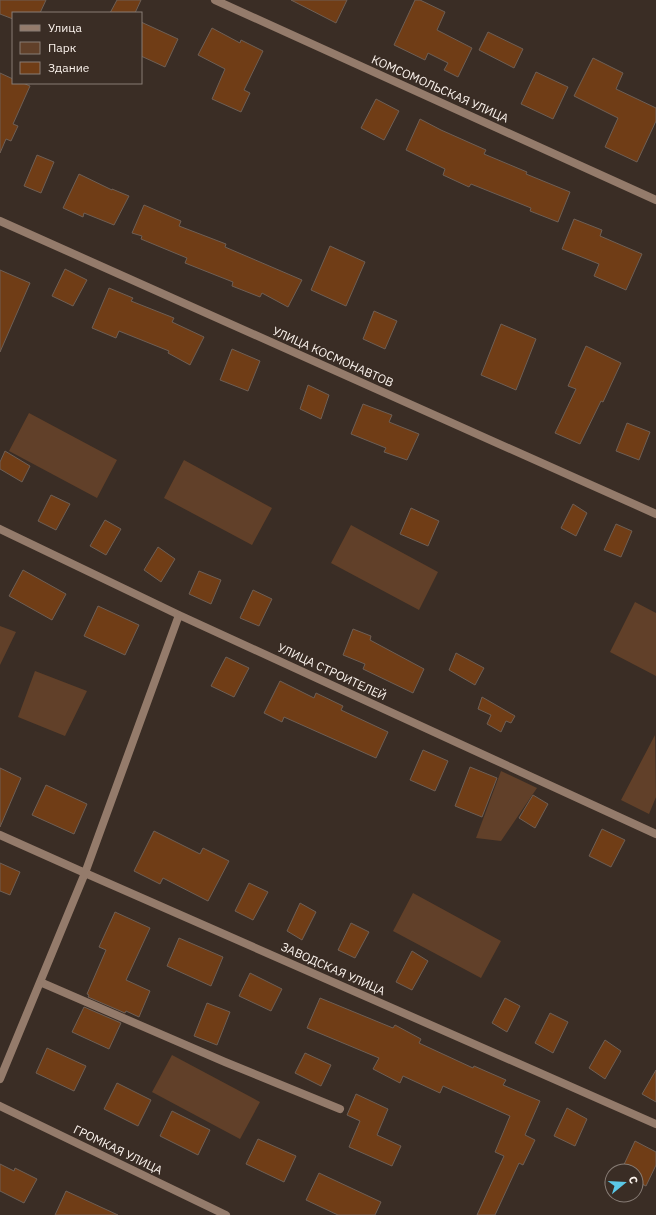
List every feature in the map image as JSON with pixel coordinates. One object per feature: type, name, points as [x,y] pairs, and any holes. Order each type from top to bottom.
[{"type":"street","name":"КОМСОМОЛЬСКАЯ УЛИЦА","points":[[215,0],[656,200]]},
{"type":"street","name":"УЛИЦА КОСМОНАВТОВ","points":[[0,221],[656,514]]},
{"type":"street","name":"УЛИЦА СТРОИТЕЛЕЙ","points":[[0,529],[178,615],[656,834]]},
{"type":"street","points":[[0,1078],[85,873],[178,615]]},
{"type":"street","name":"ЗАВОДСКАЯ УЛИЦА","points":[[0,835],[656,1124]]},
{"type":"street","points":[[40,982],[225,1062],[340,1109]]},
{"type":"street","name":"ГРОМКАЯ УЛИЦА","points":[[0,1106],[226,1215]]},
{"type":"green space","points":[[29,413],[117,460],[97,498],[9,451]]},
{"type":"green space","points":[[184,460],[272,508],[252,545],[164,498]]},
{"type":"green space","points":[[351,525],[438,572],[419,610],[331,563]]},
{"type":"green space","points":[[635,602],[656,613],[656,676],[610,652]]},
{"type":"green space","points":[[0,626],[16,632],[0,665]]},
{"type":"green space","points":[[35,671],[87,691],[65,736],[18,717]]},
{"type":"green space","points":[[655,735],[656,797],[649,814],[621,800]]},
{"type":"green space","points":[[501,771],[537,788],[501,841],[476,838]]},
{"type":"green space","points":[[413,893],[501,941],[481,978],[393,931]]},
{"type":"green space","points":[[172,1055],[260,1102],[240,1139],[152,1092]]},
{"type":"building","points":[[0,0],[46,0],[40,12],[12,12],[12,19],[0,14]]},
{"type":"building","points":[[117,0],[141,0],[135,12],[111,12]]},
{"type":"building","points":[[291,0],[347,0],[336,23]]},
{"type":"building","points":[[415,0],[420,0],[445,12],[437,30],[472,48],[458,77],[444,70],[448,63],[428,53],[425,60],[394,45]]},
{"type":"building","points":[[142,22],[178,39],[165,67],[142,56]]},
{"type":"building","points":[[212,28],[240,43],[241,40],[263,51],[244,90],[250,93],[241,112],[212,99],[225,69],[198,55]]},
{"type":"building","points":[[488,32],[523,49],[514,68],[479,50]]},
{"type":"building","points":[[593,58],[623,73],[616,89],[656,108],[656,121],[637,162],[605,147],[618,118],[574,96]]},
{"type":"building","points":[[536,72],[568,87],[553,119],[521,104]]},
{"type":"building","points":[[0,73],[12,79],[12,84],[25,84],[30,86],[13,124],[18,126],[11,141],[6,139],[0,153]]},
{"type":"building","points":[[376,99],[399,111],[384,140],[361,128]]},
{"type":"building","points":[[420,119],[486,150],[484,154],[527,172],[526,174],[570,192],[558,222],[530,211],[531,208],[471,184],[469,187],[443,175],[445,169],[406,150]]},
{"type":"building","points":[[37,155],[54,162],[41,193],[24,186]]},
{"type":"building","points":[[79,174],[112,190],[129,196],[114,225],[84,213],[83,217],[63,208]]},
{"type":"building","points":[[144,205],[181,221],[179,226],[226,244],[225,247],[302,280],[288,307],[262,293],[260,297],[232,286],[233,282],[185,263],[187,258],[141,239],[142,236],[132,233]]},
{"type":"building","points":[[574,219],[602,230],[600,236],[642,254],[626,290],[594,276],[599,264],[562,249]]},
{"type":"building","points":[[330,246],[365,262],[346,306],[311,290]]},
{"type":"building","points":[[65,269],[87,280],[73,306],[52,296]]},
{"type":"building","points":[[0,270],[30,283],[0,352]]},
{"type":"building","points":[[109,288],[133,298],[131,301],[174,318],[172,322],[204,337],[190,365],[168,353],[169,351],[119,331],[116,338],[92,328]]},
{"type":"building","points":[[374,311],[397,321],[385,349],[363,339]]},
{"type":"building","points":[[501,324],[536,339],[516,390],[481,375]]},
{"type":"building","points":[[586,346],[621,363],[603,402],[601,401],[580,444],[555,433],[576,389],[568,386]]},
{"type":"building","points":[[232,349],[260,361],[248,391],[220,380]]},
{"type":"building","points":[[308,385],[329,395],[321,419],[300,409]]},
{"type":"building","points":[[363,404],[392,415],[389,422],[419,434],[407,460],[384,452],[386,448],[351,434]]},
{"type":"building","points":[[627,423],[650,432],[639,460],[616,451]]},
{"type":"building","points":[[5,451],[30,466],[22,482],[0,469],[0,462]]},
{"type":"building","points":[[51,495],[70,504],[56,530],[38,521]]},
{"type":"building","points":[[573,504],[587,513],[576,536],[561,528]]},
{"type":"building","points":[[411,508],[439,521],[428,546],[400,534]]},
{"type":"building","points":[[105,520],[121,529],[106,555],[90,546]]},
{"type":"building","points":[[616,524],[632,531],[621,557],[604,550]]},
{"type":"building","points":[[158,547],[175,559],[161,582],[144,570]]},
{"type":"building","points":[[23,570],[66,594],[52,620],[9,596]]},
{"type":"building","points":[[199,571],[221,580],[211,604],[189,594]]},
{"type":"building","points":[[253,590],[272,599],[259,626],[240,618]]},
{"type":"building","points":[[98,606],[139,625],[125,655],[84,636]]},
{"type":"building","points":[[353,629],[371,636],[370,640],[424,669],[413,693],[363,669],[365,664],[343,655]]},
{"type":"building","points":[[456,653],[484,668],[475,685],[449,670]]},
{"type":"building","points":[[226,657],[249,668],[234,697],[211,686]]},
{"type":"building","points":[[280,681],[314,698],[316,693],[343,706],[341,710],[388,732],[376,758],[284,717],[282,722],[264,713]]},
{"type":"building","points":[[482,697],[515,716],[511,723],[506,721],[501,732],[487,724],[491,715],[478,709]]},
{"type":"building","points":[[423,750],[448,761],[435,791],[410,780]]},
{"type":"building","points":[[470,767],[497,778],[482,817],[455,806]]},
{"type":"building","points":[[0,768],[21,778],[0,827]]},
{"type":"building","points":[[46,785],[87,804],[74,834],[32,815]]},
{"type":"building","points":[[533,795],[548,804],[535,828],[519,818]]},
{"type":"building","points":[[602,829],[625,840],[611,867],[589,856]]},
{"type":"building","points":[[154,831],[200,854],[203,848],[229,861],[208,901],[163,878],[160,884],[134,871]]},
{"type":"building","points":[[0,863],[20,872],[10,895],[0,891]]},
{"type":"building","points":[[249,883],[268,892],[253,920],[235,911]]},
{"type":"building","points":[[300,903],[316,912],[302,940],[287,931]]},
{"type":"building","points":[[115,912],[150,928],[126,980],[150,991],[139,1017],[126,1011],[125,1013],[88,997],[89,995],[87,994],[106,950],[99,947]]},
{"type":"building","points":[[351,923],[369,932],[355,958],[338,950]]},
{"type":"building","points":[[179,938],[223,957],[211,986],[167,966]]},
{"type":"building","points":[[412,951],[428,961],[412,990],[396,982]]},
{"type":"building","points":[[250,973],[282,989],[271,1011],[239,996]]},
{"type":"building","points":[[320,998],[393,1028],[395,1025],[421,1039],[419,1043],[473,1068],[474,1066],[506,1080],[503,1085],[540,1101],[525,1135],[535,1140],[523,1165],[519,1163],[495,1215],[477,1215],[504,1156],[495,1152],[510,1116],[443,1086],[440,1093],[403,1076],[400,1083],[373,1069],[379,1058],[307,1028]]},
{"type":"building","points":[[505,998],[520,1006],[507,1032],[492,1023]]},
{"type":"building","points":[[207,1003],[230,1012],[217,1045],[194,1036]]},
{"type":"building","points":[[84,1007],[121,1023],[109,1049],[72,1032]]},
{"type":"building","points":[[550,1013],[568,1022],[553,1053],[535,1043]]},
{"type":"building","points":[[605,1040],[621,1051],[605,1079],[589,1068]]},
{"type":"building","points":[[47,1048],[86,1066],[74,1091],[36,1073]]},
{"type":"building","points":[[305,1053],[331,1065],[321,1086],[295,1073]]},
{"type":"building","points":[[656,1070],[656,1102],[642,1094]]},
{"type":"building","points":[[117,1083],[151,1100],[138,1126],[104,1109]]},
{"type":"building","points":[[356,1094],[388,1109],[377,1135],[401,1146],[392,1166],[349,1147],[360,1121],[347,1115]]},
{"type":"building","points":[[567,1108],[587,1119],[575,1146],[554,1136]]},
{"type":"building","points":[[172,1111],[210,1130],[198,1155],[160,1136]]},
{"type":"building","points":[[258,1139],[296,1156],[284,1182],[246,1164]]},
{"type":"building","points":[[635,1141],[656,1152],[656,1165],[646,1186],[644,1185],[644,1163],[625,1163]]},
{"type":"building","points":[[0,1164],[14,1171],[15,1168],[37,1179],[24,1203],[0,1191]]},
{"type":"building","points":[[319,1173],[381,1202],[375,1215],[338,1215],[306,1200]]},
{"type":"building","points":[[66,1191],[118,1215],[55,1215]]}]
